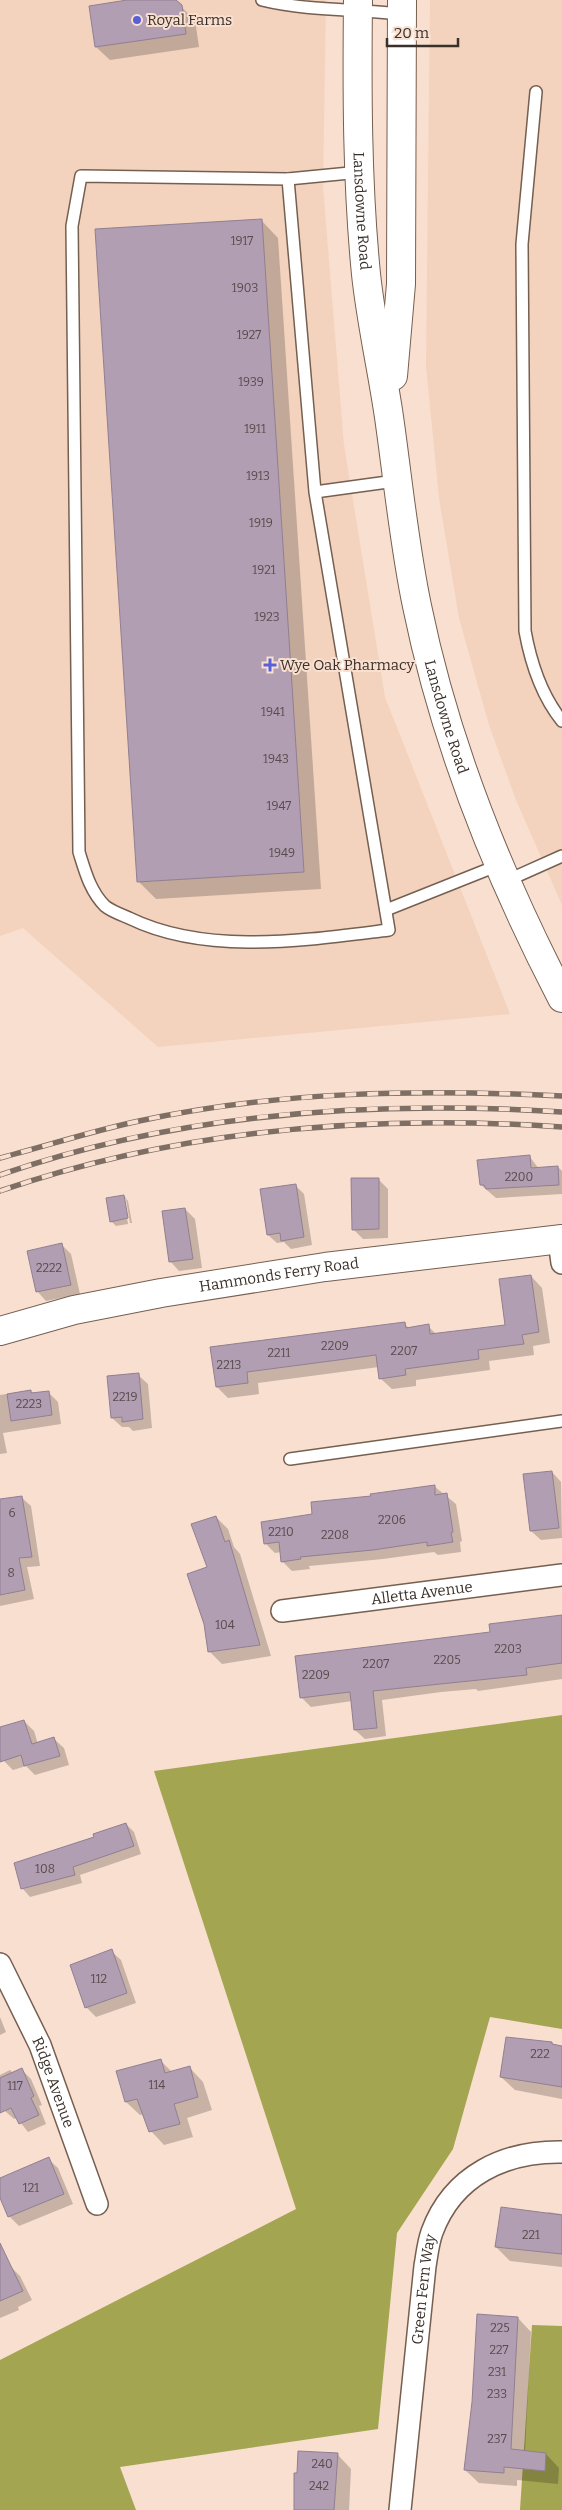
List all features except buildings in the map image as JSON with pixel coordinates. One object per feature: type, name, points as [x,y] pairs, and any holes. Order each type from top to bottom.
[{"type":"street","name":"Lansdowne Road","points":[[358,5],[358,133],[366,274],[389,420],[396,481],[417,607],[444,717],[473,800],[503,873],[562,998]]},
{"type":"street","name":"Lansdowne Road","points":[[389,420],[401,284],[402,7]]},
{"type":"street","name":"Hammonds Ferry Road","points":[[0,1331],[74,1310],[161,1293],[324,1267],[561,1247]]},
{"type":"street","name":"Alletta Avenue","points":[[282,1611],[562,1576]]},
{"type":"street","name":"Ridge Avenue","points":[[0,1964],[40,2045],[97,2204]]},
{"type":"street","name":"Green Fern Way","points":[[400,2510],[425,2266],[432,2233],[445,2207],[465,2184],[486,2167],[510,2157],[536,2152],[562,2152]]},
{"type":"lane","points":[[262,0],[300,7],[358,5],[402,7]]},
{"type":"lane","points":[[536,92],[522,244],[525,631],[530,658],[540,686],[562,721]]},
{"type":"lane","points":[[288,179],[315,492],[389,930],[289,943],[199,938],[143,924],[106,907],[89,884],[79,852],[72,226],[81,176],[288,179],[360,172]]},
{"type":"lane","points":[[315,492],[396,481]]},
{"type":"lane","points":[[386,910],[562,856]]},
{"type":"lane","points":[[290,1459],[562,1421]]},
{"type":"shaded area","points":[[0,0],[326,0],[323,187],[344,445],[385,697],[510,1014],[158,1047],[23,928],[0,936]]},
{"type":"shaded area","points":[[430,0],[562,0],[562,905],[516,800],[489,725],[459,618],[439,498],[426,366]]},
{"type":"shaded area","points":[[562,1715],[562,2029],[490,2017],[453,2149],[397,2233],[378,2429],[120,2467],[136,2510],[0,2510],[0,2360],[296,2209],[154,1771]]},
{"type":"shaded area","points":[[532,2325],[562,2326],[562,2510],[520,2510]]},
{"type":"railway","points":[[0,1158],[139,1121],[244,1103],[297,1098],[403,1093],[562,1096]]},
{"type":"railway","points":[[0,1175],[68,1154],[137,1137],[207,1124],[278,1115],[420,1108],[562,1112]]},
{"type":"railway","points":[[0,1191],[68,1170],[137,1153],[207,1140],[278,1131],[349,1125],[420,1123],[491,1123],[562,1127]]},
{"type":"place","name":"Royal Farms","points":[[137,20]]},
{"type":"place","name":"Wye Oak Pharmacy","points":[[270,665]]}]
